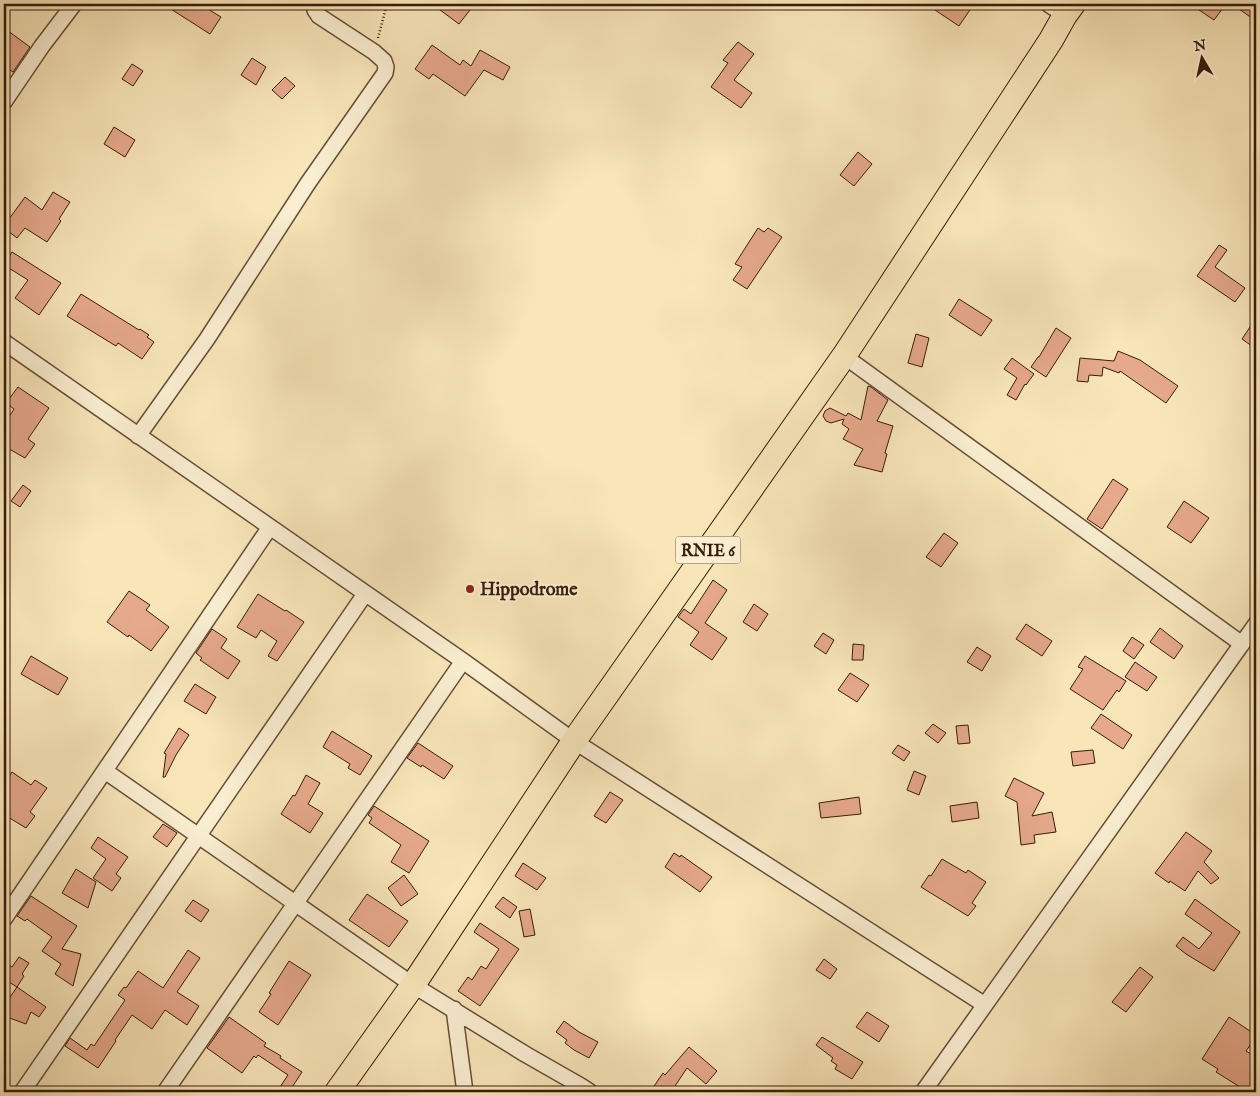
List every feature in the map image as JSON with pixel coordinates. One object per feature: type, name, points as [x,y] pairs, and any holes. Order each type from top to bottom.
[{"type":"main road","name":"RNIE 6","points":[[337,1092],[413,985],[574,741],[844,356],[1051,40],[1062,8]]},
{"type":"street","points":[[4,102],[42,46],[74,4]]},
{"type":"street","points":[[138,436],[207,339],[308,183],[385,73],[384,61],[374,52],[319,16],[314,10]]},
{"type":"street","points":[[4,342],[463,661],[574,741],[985,1005]]},
{"type":"street","points":[[844,356],[1242,644]]},
{"type":"street","points":[[4,919],[270,528]]},
{"type":"street","points":[[22,1092],[365,594]]},
{"type":"street","points":[[923,1092],[1256,624]]},
{"type":"street","points":[[165,1092],[463,661]]},
{"type":"street","points":[[105,771],[413,985],[590,1092]]},
{"type":"street","points":[[454,1009],[465,1092]]},
{"type":"path","points":[[374,52],[387,4]]},
{"type":"building","points":[[163,4],[200,4],[221,17],[210,34]]},
{"type":"building","points":[[432,4],[462,4],[470,10],[459,24]]},
{"type":"building","points":[[926,4],[974,4],[959,26]]},
{"type":"building","points":[[1190,4],[1226,4],[1214,20]]},
{"type":"building","points":[[1232,4],[1256,4],[1256,21]]},
{"type":"building","points":[[4,28],[30,47],[13,72],[4,66]]},
{"type":"building","points":[[738,42],[754,54],[734,80],[752,93],[741,108],[711,87],[728,63],[723,60]]},
{"type":"building","points":[[432,45],[460,65],[463,60],[471,66],[480,50],[510,67],[503,80],[484,70],[465,96],[433,74],[429,79],[415,69]]},
{"type":"building","points":[[252,58],[266,67],[256,85],[241,75]]},
{"type":"building","points":[[132,64],[143,71],[133,86],[122,79]]},
{"type":"building","points":[[285,77],[295,86],[282,99],[272,90]]},
{"type":"building","points":[[114,127],[135,140],[125,157],[104,144]]},
{"type":"building","points":[[858,152],[872,164],[854,186],[840,175]]},
{"type":"building","points":[[53,192],[70,202],[59,219],[61,221],[47,242],[25,228],[17,238],[4,228],[25,197],[42,210]]},
{"type":"building","points":[[758,228],[764,232],[768,228],[782,237],[747,289],[733,280],[742,267],[735,264]]},
{"type":"building","points":[[1219,245],[1227,250],[1215,267],[1245,288],[1235,302],[1197,276]]},
{"type":"building","points":[[12,252],[61,283],[39,315],[15,298],[28,280],[4,265]]},
{"type":"building","points":[[81,294],[149,335],[147,337],[154,342],[142,359],[118,343],[116,346],[67,316]]},
{"type":"building","points":[[959,299],[992,320],[981,336],[949,315]]},
{"type":"building","points":[[1256,318],[1256,349],[1242,339]]},
{"type":"building","points":[[1056,328],[1071,338],[1046,377],[1031,367]]},
{"type":"building","points":[[916,334],[929,338],[922,367],[908,363]]},
{"type":"building","points":[[1118,351],[1140,360],[1178,386],[1166,403],[1120,371],[1119,373],[1103,367],[1102,376],[1089,375],[1088,382],[1077,381],[1080,358],[1114,361]]},
{"type":"building","points":[[1012,358],[1034,374],[1025,384],[1016,400],[1007,395],[1017,378],[1004,369]]},
{"type":"building","points":[[868,386],[888,400],[877,421],[893,426],[885,453],[887,454],[882,472],[854,465],[863,449],[843,439],[849,429],[842,424],[844,419],[831,423],[826,421],[823,416],[825,411],[830,408],[846,416],[848,413],[861,420]]},
{"type":"building","points":[[18,387],[49,408],[28,439],[35,444],[25,458],[4,446],[4,425],[14,409],[6,403]]},
{"type":"building","points":[[1113,479],[1128,489],[1102,529],[1087,519]]},
{"type":"building","points":[[23,485],[31,491],[20,507],[11,501]]},
{"type":"building","points":[[1184,501],[1209,518],[1191,543],[1167,527]]},
{"type":"building","points":[[944,533],[958,543],[941,567],[926,557]]},
{"type":"building","points":[[713,580],[727,590],[705,623],[727,638],[712,660],[690,645],[699,632],[678,617],[684,609],[691,614]]},
{"type":"building","points":[[129,591],[150,605],[146,610],[169,627],[151,651],[107,622]]},
{"type":"building","points":[[258,594],[304,622],[277,661],[268,656],[277,641],[261,630],[256,638],[237,627]]},
{"type":"building","points":[[754,604],[768,614],[757,631],[743,622]]},
{"type":"building","points":[[1026,624],[1052,641],[1042,656],[1016,639]]},
{"type":"building","points":[[1160,628],[1183,646],[1174,659],[1150,642]]},
{"type":"building","points":[[212,629],[227,639],[221,648],[240,661],[228,679],[200,660],[202,658],[196,653]]},
{"type":"building","points":[[823,633],[834,640],[826,654],[814,646]]},
{"type":"building","points":[[1132,637],[1144,645],[1134,659],[1123,651]]},
{"type":"building","points":[[853,644],[864,645],[863,660],[852,660]]},
{"type":"building","points":[[977,647],[991,656],[982,671],[967,662]]},
{"type":"building","points":[[31,656],[68,678],[58,695],[21,674]]},
{"type":"building","points":[[1085,656],[1126,681],[1103,710],[1070,689],[1083,669],[1078,667]]},
{"type":"building","points":[[1135,662],[1157,677],[1147,691],[1125,677]]},
{"type":"building","points":[[850,673],[869,685],[857,702],[838,690]]},
{"type":"building","points":[[195,684],[216,697],[206,714],[184,701]]},
{"type":"building","points":[[1101,714],[1132,735],[1123,749],[1091,728]]},
{"type":"building","points":[[933,724],[946,733],[938,743],[925,733]]},
{"type":"building","points":[[968,725],[970,743],[958,744],[956,726]]},
{"type":"building","points":[[179,728],[189,735],[165,777],[163,777],[166,754],[164,753]]},
{"type":"building","points":[[332,731],[372,756],[360,775],[348,768],[350,764],[323,747]]},
{"type":"building","points":[[418,743],[453,766],[444,779],[407,758]]},
{"type":"building","points":[[898,745],[910,752],[904,761],[892,753]]},
{"type":"building","points":[[1093,750],[1095,763],[1073,766],[1071,752]]},
{"type":"building","points":[[914,771],[926,776],[919,795],[907,790]]},
{"type":"building","points":[[12,772],[31,785],[35,780],[47,788],[30,812],[35,816],[26,828],[8,817],[10,813],[4,809],[4,783]]},
{"type":"building","points":[[306,775],[320,783],[308,804],[323,813],[310,833],[281,814],[293,795],[295,796]]},
{"type":"building","points":[[1014,778],[1044,793],[1032,816],[1052,812],[1056,832],[1034,835],[1035,843],[1021,845],[1017,802],[1005,796]]},
{"type":"building","points":[[610,792],[623,800],[606,823],[594,816]]},
{"type":"building","points":[[859,797],[861,814],[821,818],[819,803]]},
{"type":"building","points":[[977,802],[979,818],[952,822],[950,806]]},
{"type":"building","points":[[374,806],[429,841],[409,873],[391,862],[401,845],[369,823],[372,818],[368,815]]},
{"type":"building","points":[[163,824],[177,833],[167,847],[153,837]]},
{"type":"building","points":[[1186,832],[1212,851],[1204,862],[1219,878],[1211,884],[1198,871],[1185,891],[1155,873]]},
{"type":"building","points":[[98,837],[128,857],[116,874],[121,878],[112,891],[93,878],[106,859],[91,848]]},
{"type":"building","points":[[674,853],[680,857],[681,855],[712,877],[700,892],[665,867]]},
{"type":"building","points":[[942,859],[966,873],[968,870],[986,882],[972,903],[976,906],[968,916],[921,887]]},
{"type":"building","points":[[523,863],[546,878],[537,890],[515,876]]},
{"type":"building","points":[[76,869],[96,882],[88,908],[62,893]]},
{"type":"building","points":[[404,875],[418,894],[401,906],[388,888]]},
{"type":"building","points":[[367,894],[408,921],[389,947],[349,920]]},
{"type":"building","points":[[31,896],[77,926],[62,949],[81,954],[73,986],[55,974],[61,964],[42,951],[52,937],[27,919],[25,921],[17,916]]},
{"type":"building","points":[[503,897],[517,907],[510,918],[495,907]]},
{"type":"building","points":[[1195,899],[1240,932],[1214,971],[1176,946],[1183,937],[1199,949],[1212,933],[1185,914]]},
{"type":"building","points":[[193,900],[209,910],[201,922],[185,911]]},
{"type":"building","points":[[530,909],[535,935],[524,937],[519,911]]},
{"type":"building","points":[[480,923],[519,949],[480,1006],[458,991],[468,977],[472,980],[481,966],[486,969],[499,949],[474,932]]},
{"type":"building","points":[[188,950],[200,958],[177,992],[199,1006],[187,1025],[165,1010],[152,1029],[132,1015],[98,1068],[65,1046],[70,1038],[87,1050],[91,1044],[94,1046],[125,1000],[118,995],[124,987],[126,988],[138,971],[163,988]]},
{"type":"building","points":[[19,957],[29,963],[17,987],[4,979],[4,962],[12,967]]},
{"type":"building","points":[[824,959],[837,969],[830,979],[816,970]]},
{"type":"building","points":[[289,961],[311,975],[278,1025],[259,1012]]},
{"type":"building","points":[[1140,967],[1153,977],[1126,1012],[1112,1002]]},
{"type":"building","points":[[17,987],[46,1007],[39,1017],[31,1012],[26,1024],[4,1016],[4,1006]]},
{"type":"building","points":[[867,1012],[889,1026],[879,1042],[856,1027]]},
{"type":"building","points":[[229,1017],[266,1043],[264,1046],[302,1072],[289,1092],[280,1087],[288,1075],[258,1055],[256,1058],[254,1056],[242,1073],[207,1048]]},
{"type":"building","points":[[1229,1017],[1256,1035],[1246,1051],[1256,1057],[1256,1092],[1248,1092],[1216,1072],[1218,1069],[1202,1059]]},
{"type":"building","points":[[564,1021],[598,1042],[589,1058],[565,1043],[567,1040],[556,1032]]},
{"type":"building","points":[[822,1037],[863,1062],[852,1079],[835,1069],[837,1065],[831,1061],[833,1058],[816,1045]]},
{"type":"building","points":[[689,1047],[717,1071],[706,1084],[687,1068],[671,1092],[650,1092],[663,1073],[665,1075]]},
{"type":"place","name":"Hippodrome","points":[[470,589]]}]
